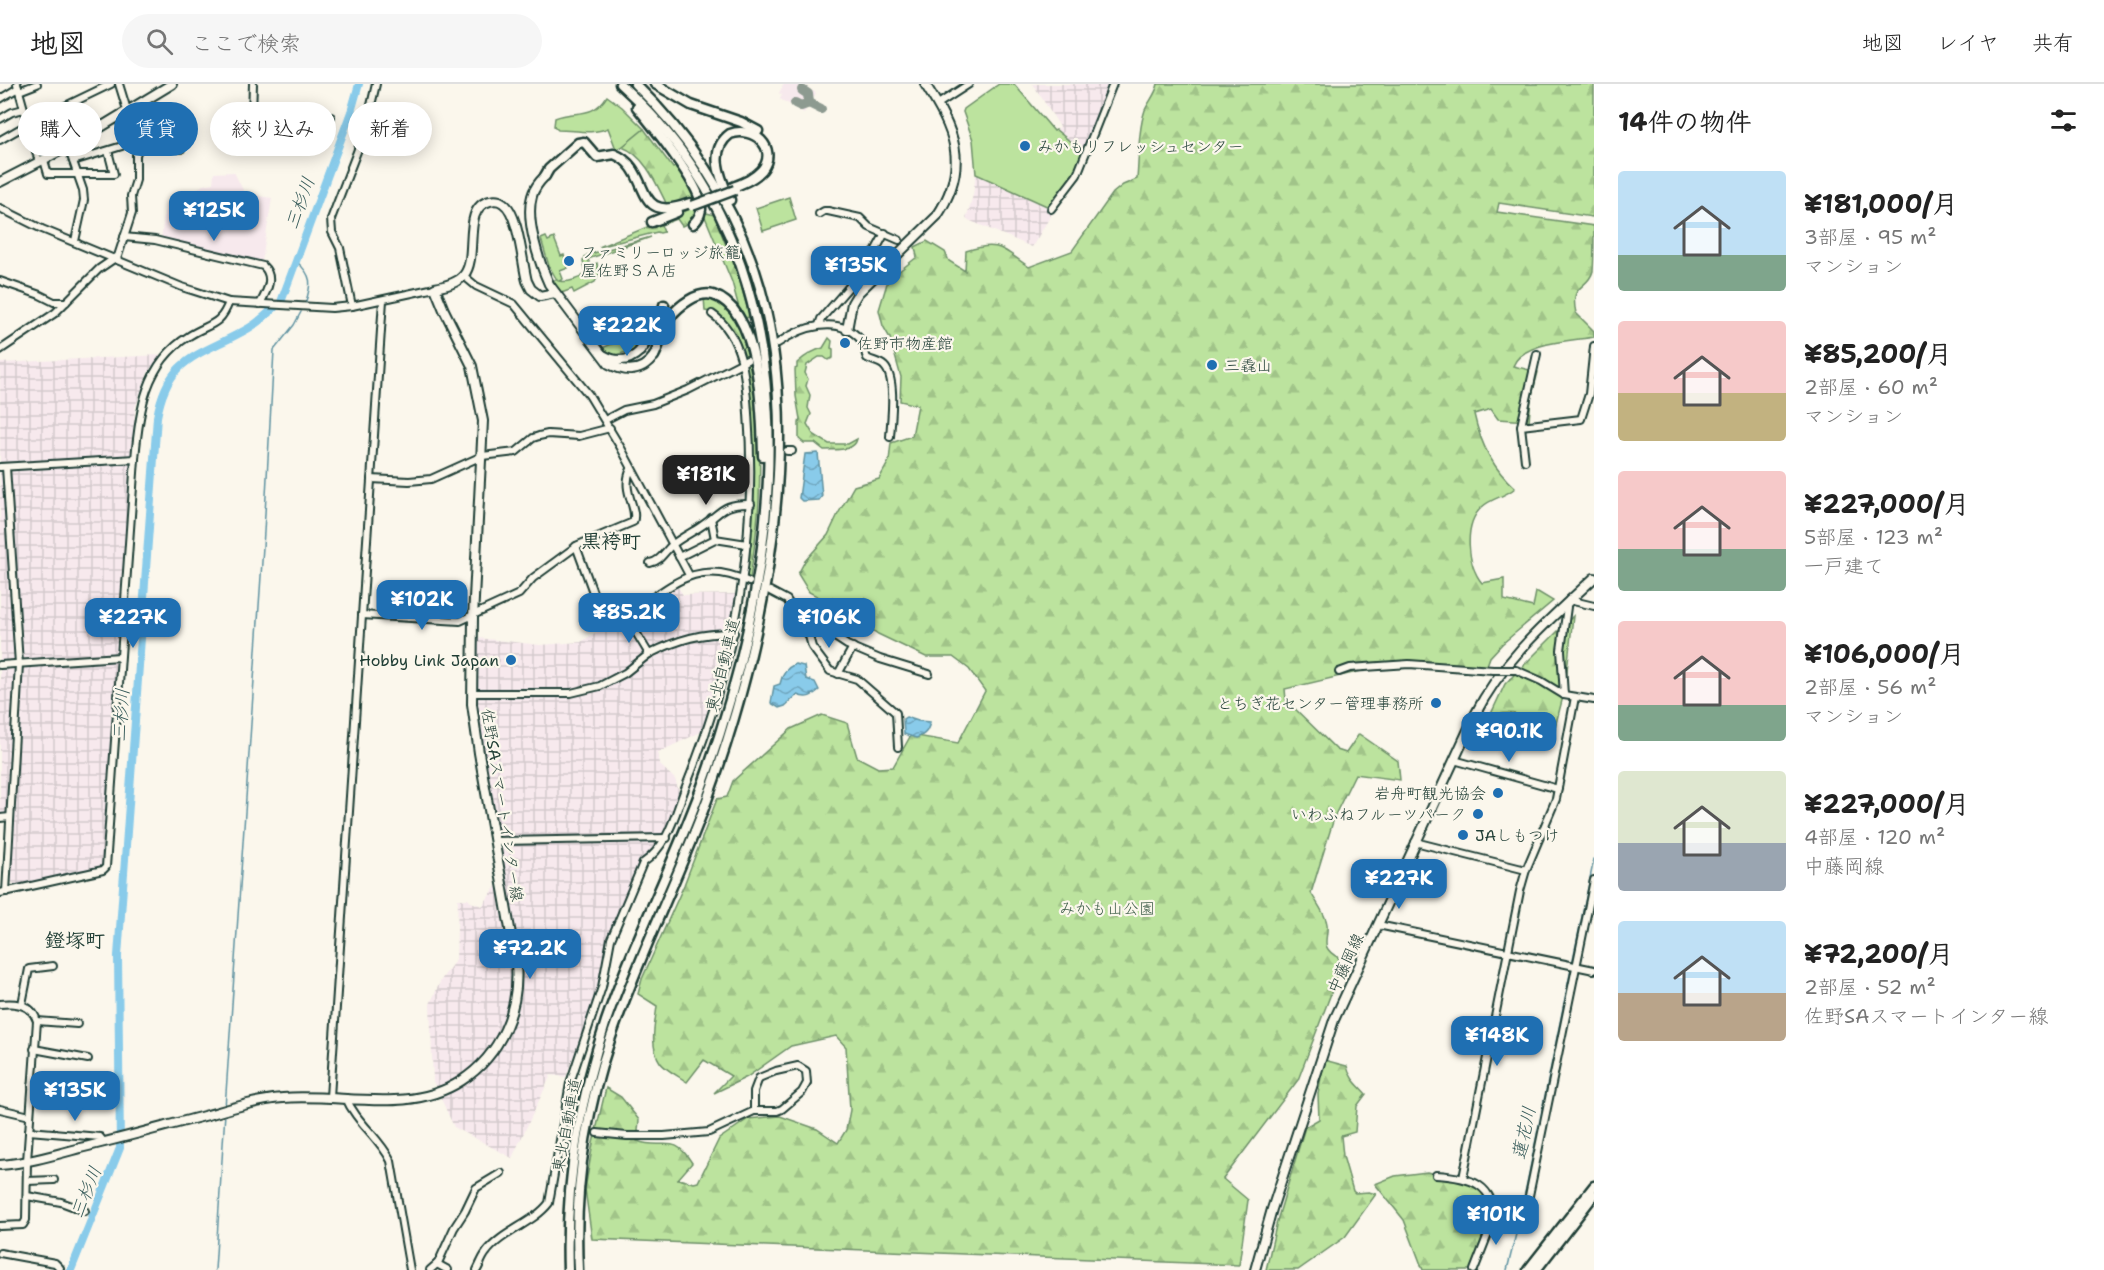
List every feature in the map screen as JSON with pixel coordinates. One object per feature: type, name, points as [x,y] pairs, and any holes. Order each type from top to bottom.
[{"type":"highway","points":[[613,84],[658,132],[697,190],[701,210],[693,224]]},
{"type":"highway","name":"東北自動車道","points":[[568,1270],[570,1182],[577,1133],[589,1080],[607,1020],[683,834],[720,733],[749,617],[765,510],[768,453],[767,392],[760,333],[746,276],[726,225],[698,174],[667,132],[620,84]]},
{"type":"highway","name":"東北自動車道","points":[[578,1270],[578,1207],[581,1167],[598,1083],[628,990],[692,837],[722,756],[743,688],[760,609],[774,510],[778,414],[772,347],[759,284],[736,222],[711,176],[673,124],[635,84]]},
{"type":"highway","points":[[652,222],[691,205],[751,184],[766,170],[770,161],[770,151],[765,138],[750,126],[691,105],[655,84]]},
{"type":"highway","points":[[734,189],[764,168],[766,150],[762,141],[747,131],[734,132],[725,137],[719,147],[717,167],[753,253],[759,270],[759,284]]},
{"type":"highway","points":[[545,176],[549,169],[573,147],[584,142],[597,157],[614,154],[627,161],[636,174],[646,197],[654,206],[673,209],[691,205]]},
{"type":"highway","points":[[545,176],[580,147],[587,150],[589,161]]},
{"type":"highway","points":[[654,356],[668,319],[693,298],[705,294],[714,296],[723,300],[733,310],[744,327],[756,370],[762,434],[765,510]]},
{"type":"highway","points":[[640,351],[662,318],[664,305]]},
{"type":"highway","points":[[1528,1270],[1594,1186]]},
{"type":"highway","points":[[1536,1270],[1594,1195]]},
{"type":"main road","points":[[141,102],[172,84]]},
{"type":"main road","points":[[847,330],[852,303],[858,293],[925,230],[944,206],[955,175],[956,158],[949,123],[925,84]]},
{"type":"main road","points":[[0,182],[51,156]]},
{"type":"main road","points":[[545,176],[532,194],[531,215],[534,238],[543,270],[555,293],[609,364],[627,370],[640,369],[654,356]]},
{"type":"main road","points":[[435,288],[458,281],[464,276],[470,264],[476,211],[486,202],[496,200],[505,204],[514,218],[527,281],[531,289],[540,296],[555,293]]},
{"type":"main road","name":"佐野SAスマートインター線","points":[[104,1142],[219,1111],[280,1098],[406,1100],[438,1092],[461,1081],[473,1072],[500,1040],[506,1028],[513,1009],[517,982],[515,956],[474,726],[472,693],[483,421],[476,377],[435,288]]},
{"type":"main road","points":[[600,352],[617,361],[631,358],[640,351]]},
{"type":"main road","name":"中藤岡線","points":[[1255,1270],[1269,1218],[1328,1039],[1344,998],[1454,760],[1490,687],[1510,660],[1594,578]]},
{"type":"main road","points":[[0,1165],[27,1161],[104,1142]]},
{"type":"street","points":[[0,99],[18,88],[37,84]]},
{"type":"street","points":[[74,102],[111,84]]},
{"type":"street","points":[[119,84],[125,102]]},
{"type":"street","points":[[252,102],[253,84]]},
{"type":"street","points":[[352,306],[340,248],[332,232],[331,219],[365,131],[376,84]]},
{"type":"street","points":[[938,104],[969,84]]},
{"type":"street","points":[[1051,209],[1077,175],[1113,84]]},
{"type":"street","points":[[0,119],[18,110]]},
{"type":"street","points":[[0,140],[18,130]]},
{"type":"street","points":[[73,161],[114,149]]},
{"type":"street","points":[[40,156],[48,174],[114,174],[108,151]]},
{"type":"street","points":[[71,156],[83,190],[84,200],[75,242]]},
{"type":"street","points":[[0,350],[42,323],[99,269],[115,259],[132,213],[131,196],[136,180],[137,156]]},
{"type":"street","points":[[0,208],[42,229],[194,292],[229,302],[320,308],[352,306],[435,288]]},
{"type":"street","points":[[819,214],[828,211],[858,218],[868,227],[899,240]]},
{"type":"street","points":[[819,325],[821,318],[872,259],[885,233]]},
{"type":"street","points":[[124,237],[155,240],[262,266],[268,274],[270,284],[260,304]]},
{"type":"street","points":[[464,276],[476,286],[514,304],[590,395],[689,575]]},
{"type":"street","points":[[0,281],[54,302],[66,302]]},
{"type":"street","points":[[330,1097],[383,300]]},
{"type":"street","points":[[135,459],[3,467],[19,664],[3,892],[103,870],[106,867],[140,410],[148,384],[164,357],[189,336],[222,318],[229,302]]},
{"type":"street","points":[[477,1270],[486,1252],[512,1231],[542,1214],[549,1203],[565,1126],[570,1083],[602,987],[611,939],[634,879],[643,863],[667,838],[720,691],[746,581],[751,504],[751,450],[744,361],[723,323],[712,314]]},
{"type":"street","points":[[778,343],[798,331],[819,325],[847,330],[861,341],[867,358],[884,366],[889,374],[893,401],[890,437]]},
{"type":"street","points":[[1521,426],[1581,419],[1591,394],[1593,346]]},
{"type":"street","points":[[1525,461],[1521,426],[1537,354]]},
{"type":"street","points":[[605,420],[631,407],[653,404],[688,390],[744,361]]},
{"type":"street","points":[[371,479],[409,481],[431,478],[482,456],[516,452],[533,438],[543,434],[579,436],[610,428]]},
{"type":"street","points":[[751,450],[759,449]]},
{"type":"street","points":[[362,615],[460,621],[519,594],[532,578],[576,546],[635,520],[627,489],[631,469]]},
{"type":"street","points":[[650,563],[658,560],[672,544],[701,527],[729,506],[751,504]]},
{"type":"street","points":[[711,518],[715,539]]},
{"type":"street","points":[[680,557],[715,539],[747,544]]},
{"type":"street","points":[[576,546],[598,606]]},
{"type":"street","points":[[649,654],[626,616],[689,575],[709,571],[727,573],[746,581]]},
{"type":"street","points":[[770,591],[787,600],[809,636],[812,647],[831,671],[857,679],[896,712],[898,747]]},
{"type":"street","points":[[1564,695],[1561,650],[1567,602],[1594,606]]},
{"type":"street","points":[[795,611],[853,647],[880,659],[928,674]]},
{"type":"street","points":[[472,693],[570,693],[600,686],[625,673],[649,654],[670,644],[694,636],[734,633]]},
{"type":"street","points":[[838,674],[853,647]]},
{"type":"street","points":[[0,665],[120,657]]},
{"type":"street","points":[[1339,672],[1350,668],[1409,664],[1516,670],[1564,695],[1594,700]]},
{"type":"street","points":[[1463,1178],[1526,870],[1553,809],[1575,697]]},
{"type":"street","points":[[1454,760],[1558,789]]},
{"type":"street","points":[[0,818],[10,817]]},
{"type":"street","points":[[495,842],[667,838]]},
{"type":"street","points":[[1415,842],[1526,870]]},
{"type":"street","points":[[1493,1216],[1520,1220],[1594,880]]},
{"type":"street","points":[[1378,925],[1594,970]]},
{"type":"street","points":[[22,1004],[29,969],[53,966]]},
{"type":"street","points":[[0,995],[1,1004],[22,1004],[33,1012],[37,1021],[25,1224],[0,1226]]},
{"type":"street","points":[[37,1021],[77,1024]]},
{"type":"street","points":[[34,1049],[88,1059]]},
{"type":"street","points":[[597,1133],[627,1136],[702,1134],[723,1127],[754,1111],[780,1110],[798,1096],[807,1083],[806,1071],[798,1066],[759,1078],[754,1091],[754,1111]]},
{"type":"street","points":[[32,1086],[71,1089]]},
{"type":"street","points":[[346,1098],[356,1116],[387,1152],[391,1161],[410,1270]]},
{"type":"street","points":[[0,1110],[30,1116]]},
{"type":"street","points":[[29,1131],[90,1135],[100,1137],[104,1142]]},
{"type":"street","points":[[430,1270],[437,1264],[476,1188],[501,1173]]},
{"type":"street","points":[[1436,1175],[1463,1178],[1485,1188],[1489,1196],[1493,1216],[1492,1224],[1474,1270]]},
{"type":"street","points":[[27,1181],[54,1180]]},
{"type":"street","points":[[27,1196],[61,1202],[86,1211]]},
{"type":"street","points":[[0,1253],[55,1263],[59,1269]]},
{"type":"street","points":[[437,1264],[448,1270]]},
{"type":"shaded area","points":[[784,84],[802,84],[816,93],[804,113],[780,99],[782,95],[779,93]]},
{"type":"shaded area","points":[[1033,84],[1109,84],[1083,152],[1056,130],[1060,127]]},
{"type":"shaded area","points":[[234,172],[245,194],[272,198],[262,261],[161,240],[166,201],[187,196],[203,185],[213,183],[214,173]]},
{"type":"shaded area","points":[[976,174],[1054,210],[1032,247],[966,219]]},
{"type":"shaded area","points":[[161,355],[148,372],[135,408],[102,867],[15,885],[11,881],[14,816],[0,817],[0,363]]},
{"type":"shaded area","points":[[678,587],[683,595],[737,594],[723,672],[705,730],[657,753],[661,766],[675,779],[679,792],[666,832],[649,855],[640,862],[610,934],[600,984],[566,1077],[551,1075],[512,1158],[454,1127],[433,1081],[430,1004],[441,980],[456,959],[458,899],[468,899],[482,906],[497,885],[505,880],[477,722],[478,638],[540,645],[581,642],[623,615]]},
{"type":"green space","name":"みかもリフレッシュセンター","points":[[999,84],[1014,84],[1054,131],[1056,130],[1083,152],[1075,174],[1049,207],[976,174],[973,140],[963,112]]},
{"type":"green space","name":"みかも山公園","points":[[1158,84],[1594,84],[1594,214],[1592,217],[1499,203],[1497,212],[1594,226],[1593,271],[1591,277],[1577,292],[1575,303],[1576,313],[1594,331],[1594,337],[1537,347],[1518,358],[1513,366],[1538,372],[1531,399],[1529,421],[1498,419],[1491,409],[1474,414],[1488,454],[1507,481],[1515,488],[1486,504],[1476,514],[1469,545],[1473,566],[1482,583],[1504,579],[1504,600],[1533,607],[1536,592],[1538,592],[1553,601],[1502,644],[1490,657],[1485,671],[1427,669],[1391,664],[1285,689],[1286,700],[1337,750],[1346,753],[1359,734],[1398,761],[1400,780],[1355,774],[1335,815],[1311,893],[1326,920],[1327,946],[1339,958],[1335,983],[1298,1080],[1223,1179],[1248,1200],[1239,1265],[592,1239],[585,1189],[606,1088],[621,1097],[639,1120],[637,1141],[647,1144],[674,1145],[679,1148],[692,1163],[678,1179],[694,1183],[698,1182],[719,1139],[748,1119],[780,1116],[817,1129],[838,1143],[846,1130],[850,1110],[846,1047],[836,1036],[791,1046],[747,1077],[714,1093],[731,1076],[704,1060],[687,1082],[660,1062],[654,1042],[657,1006],[638,994],[642,979],[684,885],[717,799],[727,797],[733,781],[791,729],[822,715],[847,723],[857,757],[878,768],[893,767],[911,735],[958,743],[985,691],[969,669],[953,657],[926,657],[878,634],[849,613],[809,592],[798,574],[805,561],[828,535],[854,486],[879,479],[889,461],[891,443],[912,436],[918,405],[900,401],[901,377],[879,310],[888,280],[917,257],[915,247],[927,241],[945,252],[949,261],[965,271],[966,251],[986,246],[1000,248],[1029,267],[1072,251],[1113,193],[1123,185],[1137,179],[1143,118]]},
{"type":"green space","points":[[607,96],[644,129],[622,147],[616,149],[608,128],[583,132],[558,130],[554,126],[555,118],[590,111],[602,103]]},
{"type":"green space","points":[[644,129],[673,168],[678,170],[693,190],[699,211],[691,222],[682,226],[677,219],[661,225],[664,232],[599,247],[693,208],[667,205],[644,164],[622,147]]},
{"type":"green space","points":[[789,197],[796,220],[763,231],[756,208]]},
{"type":"green space","points":[[703,212],[714,215],[738,275],[750,317],[742,319],[732,282]]},
{"type":"green space","points":[[546,237],[548,241],[554,238],[561,256],[564,255],[568,268],[560,271],[563,279],[559,281],[570,281],[581,277],[587,273],[588,267],[597,263],[599,274],[595,282],[574,293],[572,289],[559,294],[553,280],[557,280],[549,266],[541,239]]},
{"type":"green space","points":[[651,237],[588,259],[590,265],[585,269],[583,261],[587,255]]},
{"type":"green space","points":[[704,297],[722,301],[735,315],[744,337],[756,394],[760,479],[758,519],[750,580],[744,576],[752,513],[743,364],[748,357],[742,355],[713,312],[705,311]]},
{"type":"green space","points":[[661,309],[659,317],[636,350],[614,355],[602,348],[626,338],[628,341],[634,339],[631,332],[640,328],[637,320]]},
{"type":"green space","points":[[829,338],[832,341],[833,358],[828,360],[819,357],[807,365],[806,386],[810,395],[808,408],[811,414],[807,424],[813,434],[829,444],[848,444],[857,439],[852,446],[839,450],[824,450],[815,443],[804,443],[799,439],[800,419],[795,369],[797,363],[803,358],[823,348]]},
{"type":"green space","points":[[1573,616],[1565,689],[1554,731],[1539,728],[1515,714],[1491,714],[1505,684]]},
{"type":"green space","points":[[1324,1060],[1347,1066],[1352,1078],[1366,1094],[1357,1106],[1355,1132],[1341,1136],[1343,1156],[1353,1191],[1376,1194],[1345,1237],[1298,1270],[1266,1270],[1277,1221],[1305,1127],[1319,1119],[1318,1094]]},
{"type":"green space","points":[[1427,1172],[1478,1183],[1489,1190],[1495,1199],[1494,1223],[1475,1270],[1423,1270],[1404,1220],[1375,1184],[1395,1176]]},
{"type":"water","points":[[818,453],[822,496],[819,500],[802,501],[799,498],[805,454]]},
{"type":"water","points":[[795,664],[804,666],[806,679],[815,682],[819,690],[809,697],[797,695],[785,706],[779,708],[771,703],[774,686],[780,684],[785,672]]},
{"type":"water","points":[[906,717],[930,722],[924,734],[916,738],[904,734],[903,719]]},
{"type":"waterway","name":"三杉川","points":[[71,1270],[120,1148],[118,956],[157,417],[162,397],[169,381],[178,369],[202,352],[253,325],[281,302],[351,112],[359,84]]},
{"type":"waterway","points":[[296,261],[306,271],[310,281],[305,304]]},
{"type":"waterway","points":[[225,1108],[274,350],[294,325],[301,312]]},
{"type":"waterway","name":"蓮花川","points":[[1572,964],[1594,859]]},
{"type":"waterway","name":"蓮花川","points":[[1520,1217],[1571,969]]},
{"type":"waterway","points":[[215,1270],[225,1113]]},
{"type":"waterway","name":"蓮花川","points":[[1507,1270],[1519,1222]]},
{"type":"taxiway","points":[[802,90],[808,94],[809,103]]},
{"type":"taxiway","points":[[795,103],[801,106],[809,103]]},
{"type":"taxiway","points":[[809,103],[821,109]]},
{"type":"tunnel","points":[[568,1127],[597,1133]]},
{"type":"place","name":"みかもリフレッシュセンター","points":[[1025,146]]},
{"type":"place","name":"ファミリーロッジ旅籠 屋佐野ＳＡ店","points":[[569,261]]},
{"type":"place","name":"佐野市物産館","points":[[845,343]]},
{"type":"place","name":"三毳山","points":[[1212,365]]},
{"type":"place","name":"Hobby Link Japan","points":[[511,660]]},
{"type":"place","name":"とちぎ花センター管理事務所","points":[[1436,703]]},
{"type":"place","name":"岩舟町観光協会","points":[[1498,793]]},
{"type":"place","name":"いわふねフルーツパーク","points":[[1478,814]]},
{"type":"place","name":"JAしもつけ","points":[[1463,835]]},
{"type":"district","name":"黒袴町","points":[[611,541]]},
{"type":"district","name":"鐙塚町","points":[[75,940]]}]
